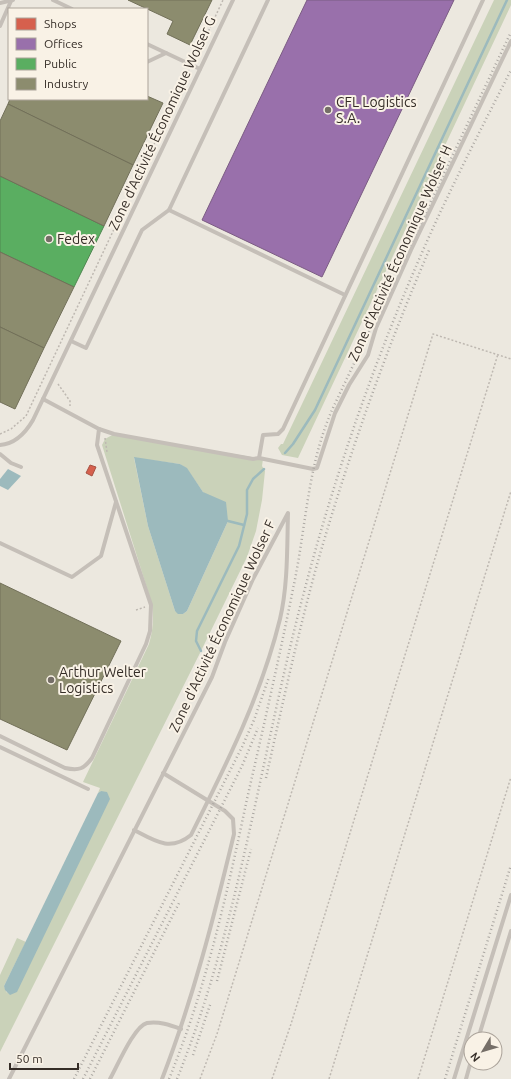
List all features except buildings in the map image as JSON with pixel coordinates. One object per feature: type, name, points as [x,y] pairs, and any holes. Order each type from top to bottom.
[{"type":"lane","points":[[53,0],[70,8]]},
{"type":"lane","points":[[64,5],[66,0]]},
{"type":"lane","name":"Zone d'Activité Économique Wolser G","points":[[0,445],[16,440],[26,431],[43,400],[233,0]]},
{"type":"lane","name":"Zone d'Activité Économique Wolser G","points":[[71,341],[86,348],[142,230],[169,210],[268,0]]},
{"type":"lane","points":[[43,400],[99,429],[153,442],[253,459],[261,458],[263,435],[278,434],[282,429],[483,0]]},
{"type":"lane","points":[[0,3],[12,1]]},
{"type":"lane","points":[[0,26],[8,13]]},
{"type":"lane","name":"Zone d'Activité Économique Wolser H","points":[[261,458],[313,469],[317,468],[320,464],[326,438],[335,413],[348,386],[368,355],[376,328],[411,250],[511,41]]},
{"type":"lane","points":[[148,44],[200,69]]},
{"type":"lane","points":[[148,62],[166,53]]},
{"type":"lane","points":[[169,210],[345,295]]},
{"type":"lane","points":[[0,736],[66,768],[76,770],[86,766],[92,758],[146,644],[152,618],[149,599],[96,445],[99,429]]},
{"type":"lane","points":[[0,454],[11,463],[21,467]]},
{"type":"lane","points":[[0,543],[72,577],[101,556],[116,502]]},
{"type":"lane","name":"Zone d'Activité Économique Wolser F","points":[[9,1079],[134,830],[212,677],[225,642],[253,579],[288,513],[286,570],[280,618],[255,700],[237,743],[191,835],[183,841],[173,845],[159,842],[134,830]]},
{"type":"lane","points":[[0,748],[88,789]]},
{"type":"lane","points":[[162,1079],[181,1029],[203,958],[234,834],[233,819],[225,811],[163,773]]},
{"type":"lane","points":[[454,1079],[511,895]]},
{"type":"lane","points":[[480,1031],[511,932]]},
{"type":"lane","points":[[110,1079],[141,1026],[148,1023],[165,1023],[181,1029]]},
{"type":"path","points":[[0,434],[11,429],[26,416],[223,0]]},
{"type":"path","points":[[200,1079],[219,1027],[433,334],[511,359]]},
{"type":"path","points":[[272,1079],[291,1024],[498,354]]},
{"type":"path","points":[[45,376],[58,384],[70,401],[66,413]]},
{"type":"path","points":[[329,1079],[511,491]]},
{"type":"path","points":[[418,1079],[511,777]]},
{"type":"green space","points":[[494,0],[511,0],[511,5],[298,458],[282,455],[278,448],[281,444],[283,444]]},
{"type":"green space","points":[[114,434],[263,459],[262,466],[265,471],[262,500],[256,531],[247,557],[0,1052],[0,975],[17,938],[26,942],[4,986],[7,993],[101,791],[98,793],[100,788],[83,782],[149,644],[151,634],[153,620],[152,604],[102,445],[105,439]],"holes":[[[134,458],[180,464],[187,469],[203,492],[228,521],[187,611],[183,614],[175,611],[148,526]]]},
{"type":"water","points":[[134,457],[180,464],[187,468],[203,492],[226,502],[228,521],[187,611],[183,614],[178,614],[175,611],[148,526]]},
{"type":"water","points":[[8,469],[21,476],[8,490],[0,486],[0,479]]},
{"type":"water","points":[[101,791],[107,792],[110,799],[17,992],[10,995],[5,990],[4,986],[98,793]]},
{"type":"waterway","points":[[285,453],[293,444],[315,410],[507,0]]},
{"type":"waterway","points":[[201,651],[196,641],[197,631],[239,546],[247,514],[247,490],[253,479],[264,469]]},
{"type":"waterway","points":[[228,521],[244,525]]},
{"type":"railway","points":[[169,1079],[205,976],[232,870],[282,642],[297,566],[312,476],[324,432],[332,410],[511,32]]},
{"type":"railway","points":[[177,1079],[199,1020],[234,899],[304,592],[329,504],[357,417],[389,332],[434,225],[455,180],[511,70]]},
{"type":"railway","points":[[266,778],[304,615],[318,561],[342,481],[383,364],[430,248]]},
{"type":"railway","points":[[74,1079],[242,747],[254,720],[269,677]]},
{"type":"railway","points":[[83,1079],[242,766],[258,728]]},
{"type":"railway","points":[[217,981],[251,849]]},
{"type":"railway","points":[[445,1079],[511,865]]},
{"type":"railway","points":[[90,1079],[179,903]]},
{"type":"railway","points":[[193,1055],[211,1002]]},
{"type":"place","name":"CFL Logistics S.A.","points":[[328,110]]},
{"type":"place","name":"Fedex","points":[[49,239]]},
{"type":"place","name":"Arthur Welter Logistics","points":[[51,680]]}]
